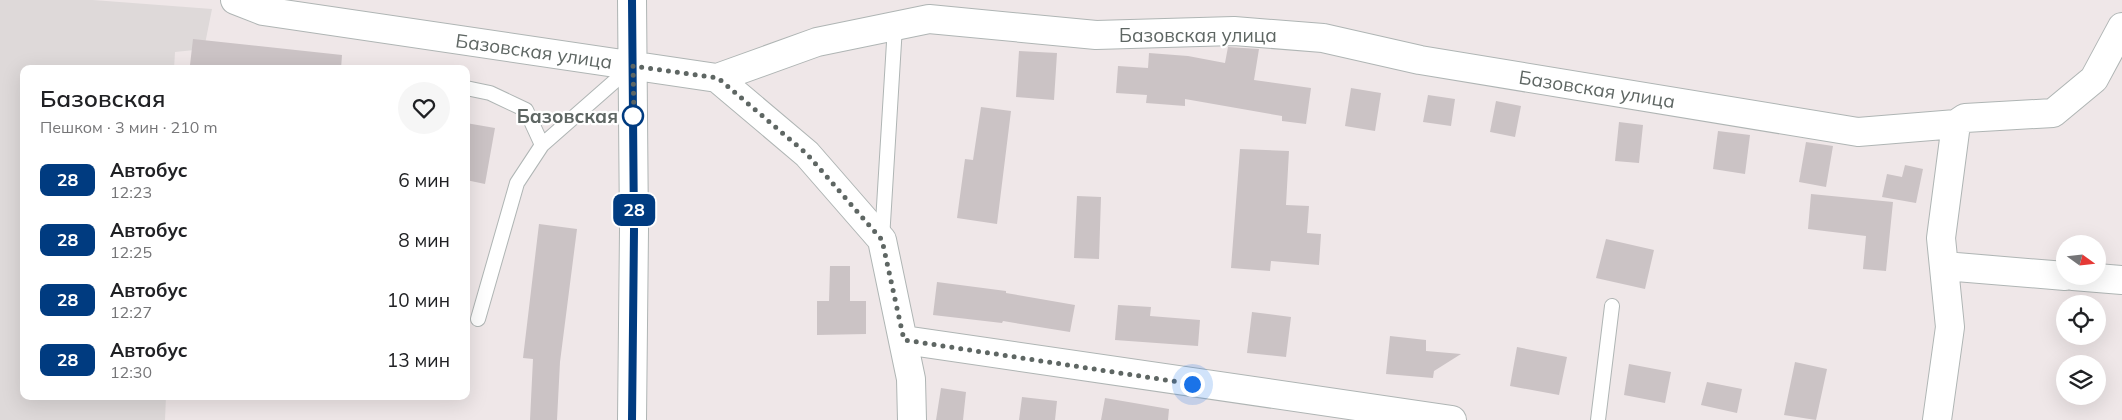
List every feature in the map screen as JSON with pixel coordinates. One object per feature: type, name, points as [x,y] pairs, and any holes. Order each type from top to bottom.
[{"type":"street","name":"Базовская улица","points":[[236,0],[263,11],[718,78],[818,42],[929,19],[1096,35],[1234,31],[1323,38],[1420,60],[1858,132],[2053,112],[2094,79],[2122,27]]},
{"type":"street","points":[[631,9],[633,66],[632,420]]},
{"type":"street","points":[[718,78],[807,154],[882,240],[911,379],[912,420]]},
{"type":"street","points":[[1937,420],[1950,327],[1941,238],[1961,121]]},
{"type":"street","points":[[1944,266],[2056,275]]},
{"type":"street","points":[[2106,279],[2122,280]]},
{"type":"street","points":[[904,340],[1420,418],[1452,420]]},
{"type":"lane","points":[[882,240],[895,26]]},
{"type":"lane","points":[[478,320],[517,183],[542,144],[633,66]]},
{"type":"lane","points":[[470,89],[490,93],[526,110],[542,144]]},
{"type":"lane","points":[[1598,420],[1612,306]]},
{"type":"shaded area","points":[[0,0],[93,0],[212,9],[204,49],[175,52],[174,65],[20,65],[20,400],[166,400],[165,420],[0,420]]},
{"type":"building","points":[[193,39],[342,55],[341,65],[190,65]]},
{"type":"building","points":[[1228,47],[1259,49],[1254,80],[1311,88],[1306,124],[1282,121],[1282,116],[1185,99],[1185,106],[1146,103],[1147,95],[1116,93],[1118,66],[1148,68],[1149,53],[1188,56],[1225,63]]},
{"type":"building","points":[[1019,51],[1057,53],[1054,100],[1016,97]]},
{"type":"building","points":[[1351,88],[1381,93],[1375,131],[1345,126]]},
{"type":"building","points":[[1428,95],[1455,99],[1451,126],[1423,122]]},
{"type":"building","points":[[1496,101],[1521,106],[1515,137],[1490,132]]},
{"type":"building","points":[[981,107],[1011,111],[997,224],[957,218],[965,159],[973,160]]},
{"type":"building","points":[[1619,122],[1643,125],[1639,163],[1615,161]]},
{"type":"building","points":[[470,124],[495,128],[485,184],[470,181]]},
{"type":"building","points":[[1718,131],[1750,135],[1745,174],[1713,169]]},
{"type":"building","points":[[1806,142],[1833,146],[1826,187],[1799,182]]},
{"type":"building","points":[[1240,149],[1289,151],[1286,205],[1309,206],[1307,233],[1321,234],[1319,265],[1271,261],[1270,271],[1231,268]]},
{"type":"building","points":[[1905,165],[1923,169],[1916,203],[1882,197],[1887,174],[1902,177]]},
{"type":"building","points":[[1811,194],[1893,202],[1886,271],[1863,269],[1866,236],[1808,229]]},
{"type":"building","points":[[1077,196],[1101,197],[1099,259],[1074,258]]},
{"type":"building","points":[[539,224],[577,229],[560,362],[557,420],[530,420],[533,359],[523,358]]},
{"type":"building","points":[[1606,239],[1654,250],[1645,289],[1596,278]]},
{"type":"building","points":[[830,266],[850,266],[850,301],[866,301],[866,334],[817,335],[817,301],[829,301]]},
{"type":"building","points":[[937,282],[1006,291],[1006,293],[1075,305],[1070,332],[1003,321],[1002,323],[933,315]]},
{"type":"building","points":[[1118,305],[1151,307],[1150,316],[1200,320],[1198,346],[1115,340]]},
{"type":"building","points":[[1252,312],[1291,317],[1286,357],[1247,353]]},
{"type":"building","points":[[1390,336],[1426,340],[1426,351],[1461,354],[1434,371],[1433,378],[1386,374]]},
{"type":"building","points":[[1517,347],[1567,357],[1559,395],[1510,386]]},
{"type":"building","points":[[1795,362],[1827,369],[1816,420],[1784,415]]},
{"type":"building","points":[[1629,364],[1671,372],[1665,403],[1624,395]]},
{"type":"building","points":[[1707,382],[1742,389],[1737,413],[1701,405]]},
{"type":"building","points":[[941,388],[966,392],[963,420],[936,420]]},
{"type":"building","points":[[1022,397],[1057,401],[1055,420],[1019,420]]},
{"type":"building","points":[[1105,398],[1169,409],[1168,420],[1101,420]]},
{"type":"bus line","name":"28","points":[[632,0],[634,230],[632,420]]},
{"type":"place","name":"Базовская","points":[[633,116]]},
{"type":"route","points":[[633,116],[634,118],[633,66],[718,78],[807,154],[882,240],[904,340],[1192,384]]}]
